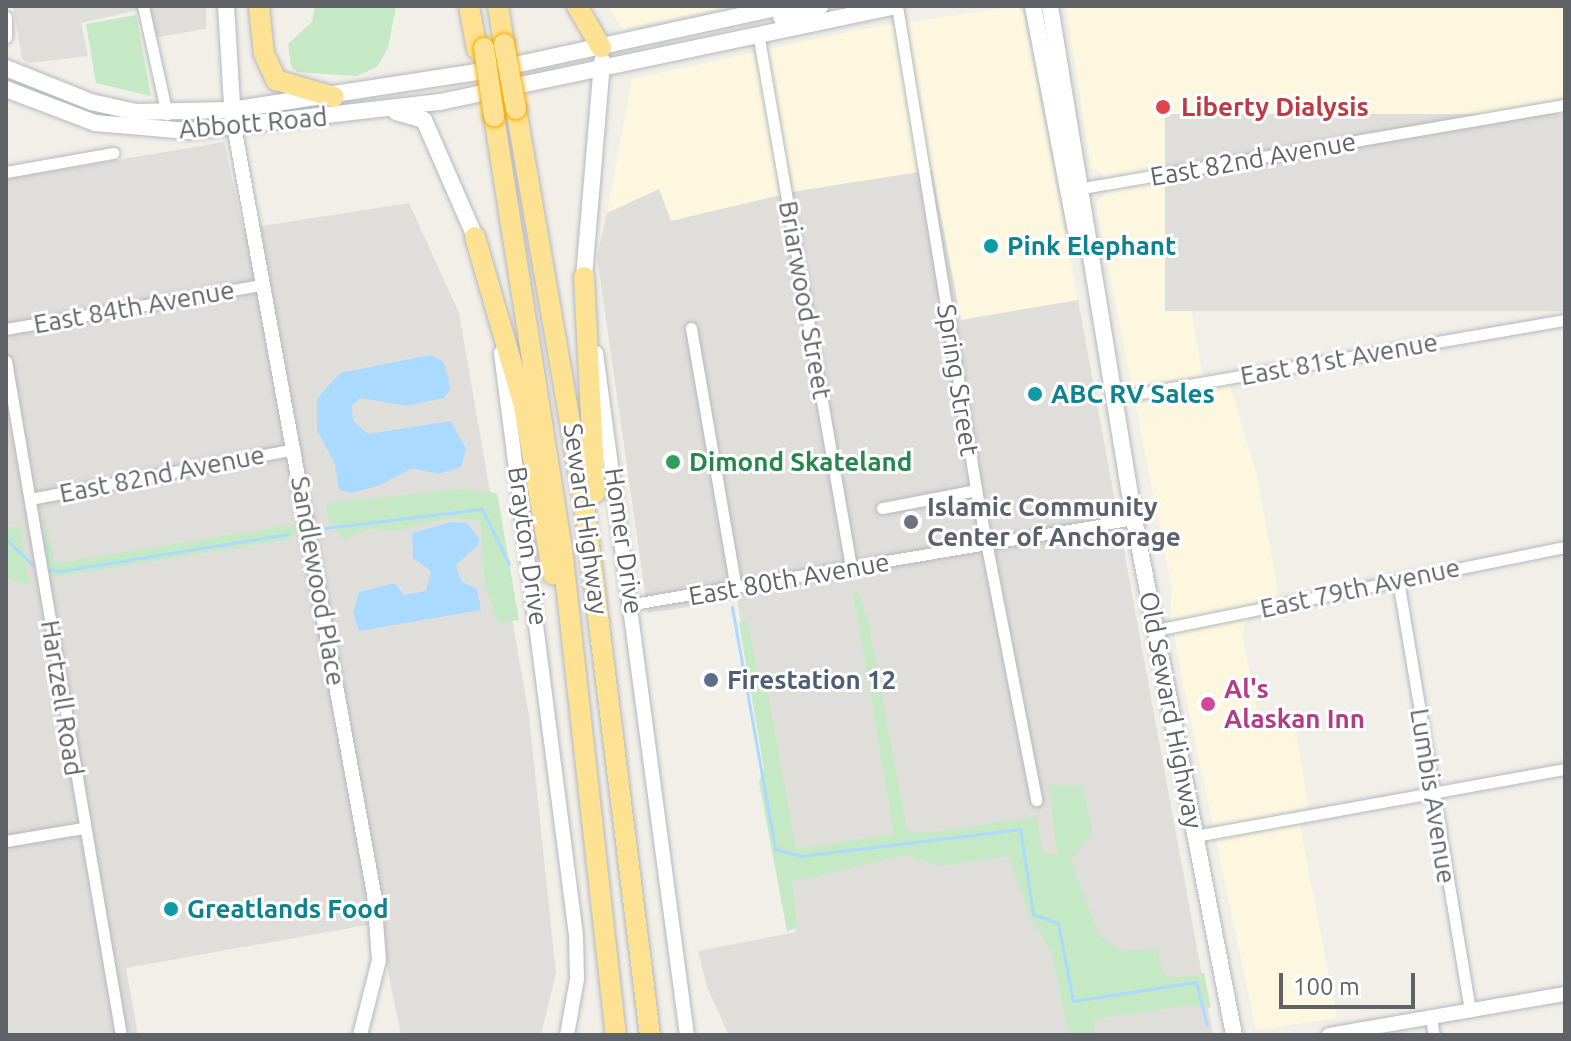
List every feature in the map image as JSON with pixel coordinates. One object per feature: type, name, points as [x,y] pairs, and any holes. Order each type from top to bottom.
[{"type":"highway","points":[[259,6],[265,61],[276,80],[334,97]]},
{"type":"highway","points":[[469,6],[488,47]]},
{"type":"highway","name":"Seward Highway","points":[[476,6],[488,47],[516,109],[570,414],[604,644],[650,1035]]},
{"type":"highway","name":"Seward Highway","points":[[498,6],[488,47],[494,116],[534,345],[599,852],[616,1035]]},
{"type":"highway","points":[[577,6],[601,47]]},
{"type":"highway","points":[[475,237],[532,445],[599,852]]},
{"type":"highway","points":[[584,277],[604,644]]},
{"type":"main road","points":[[226,6],[233,118]]},
{"type":"main road","name":"Abbott Road","points":[[6,89],[95,123],[159,131],[501,68],[785,6]]},
{"type":"main road","points":[[758,33],[770,20],[821,6]]},
{"type":"main road","points":[[758,33],[896,6]]},
{"type":"main road","name":"Old Seward Highway","points":[[1033,6],[1077,236],[1087,243]]},
{"type":"main road","name":"Old Seward Highway","points":[[1050,6],[1091,233],[1087,243],[1134,519],[1234,1035]]},
{"type":"main road","name":"Abbott Road","points":[[6,68],[91,102],[167,114],[233,118],[375,110],[602,69],[758,33]]},
{"type":"main road","name":"Homer Drive","points":[[584,277],[602,69],[601,47]]},
{"type":"main road","points":[[1049,90],[1073,176],[1083,188]]},
{"type":"main road","name":"Brayton Drive","points":[[375,110],[424,120],[475,237]]},
{"type":"street","points":[[143,6],[167,114]]},
{"type":"street","name":"Spring Street","points":[[896,6],[976,490],[1036,800]]},
{"type":"street","points":[[6,17],[6,37]]},
{"type":"street","name":"Briarwood Street","points":[[758,33],[851,567]]},
{"type":"street","name":"East 82nd Avenue","points":[[1083,188],[1565,105]]},
{"type":"street","name":"Sandlewood Place","points":[[233,118],[377,917],[377,983],[360,1035]]},
{"type":"street","points":[[6,172],[113,153]]},
{"type":"street","name":"Brayton Drive","points":[[475,237],[500,347],[562,808],[578,961],[567,1035]]},
{"type":"street","name":"Homer Drive","points":[[584,277],[633,604],[687,1035]]},
{"type":"street","name":"East 84th Avenue","points":[[6,329],[262,285]]},
{"type":"street","name":"East 81st Avenue","points":[[1113,398],[1565,320]]},
{"type":"street","points":[[691,328],[736,588]]},
{"type":"street","name":"Hartzell Road","points":[[6,361],[83,828],[121,1035]]},
{"type":"street","name":"East 82nd Avenue","points":[[30,499],[294,449]]},
{"type":"street","points":[[882,508],[976,490]]},
{"type":"street","name":"East 80th Avenue","points":[[633,604],[988,547],[1134,519]]},
{"type":"street","name":"East 79th Avenue","points":[[1156,630],[1565,547]]},
{"type":"street","name":"Lumbis Avenue","points":[[1398,580],[1470,1010]]},
{"type":"street","points":[[1195,836],[1565,769]]},
{"type":"street","points":[[6,841],[83,828]]},
{"type":"street","points":[[1329,1035],[1565,994]]},
{"type":"street","points":[[1431,1017],[1434,1035]]},
{"type":"shaded area","points":[[13,6],[206,6],[206,29],[157,37],[138,10],[81,23],[88,56],[29,63],[22,59]]},
{"type":"shaded area","points":[[608,6],[731,6],[622,29]]},
{"type":"shaded area","points":[[1017,6],[1023,13],[1078,300],[961,320],[932,170],[798,191],[670,221],[659,189],[607,213],[632,79],[863,29]]},
{"type":"shaded area","points":[[1066,6],[1565,6],[1565,114],[1171,184],[1202,373],[1229,384],[1257,474],[1279,598],[1246,620],[1242,633],[1260,726],[1294,719],[1308,803],[1300,826],[1337,1018],[1256,1030],[1184,688],[1170,612],[1172,590],[1096,204],[1106,192],[1103,175],[1091,167]]},
{"type":"shaded area","points":[[1165,114],[1565,114],[1565,311],[1165,311]]},
{"type":"shaded area","points":[[224,142],[243,229],[409,203],[459,313],[529,716],[556,973],[541,1035],[401,1035],[378,923],[126,968],[138,1035],[6,1035],[6,179]]},
{"type":"shaded area","points":[[932,170],[961,320],[1078,300],[1213,1035],[729,1035],[707,987],[698,951],[796,932],[737,600],[648,613],[597,257],[607,213],[659,189],[671,221],[798,191]]},
{"type":"green space","points":[[315,6],[396,6],[388,48],[377,67],[356,76],[297,72],[291,66],[288,44],[312,22]]},
{"type":"green space","points":[[136,15],[151,96],[96,83],[86,24]]},
{"type":"green space","points":[[460,489],[497,493],[519,620],[498,623],[485,584],[480,520],[447,518],[402,530],[368,529],[343,540],[327,516],[327,503]]},
{"type":"green space","points":[[44,512],[55,563],[297,524],[298,530],[290,539],[55,577],[46,572]]},
{"type":"green space","points":[[20,525],[30,584],[6,579],[6,528]]},
{"type":"green space","points":[[853,591],[859,593],[868,620],[907,831],[929,833],[1037,816],[1043,854],[1057,854],[1049,785],[1082,786],[1093,832],[1071,860],[1099,936],[1123,951],[1157,949],[1163,974],[1181,978],[1204,973],[1211,1008],[1193,1005],[1102,1018],[1094,1020],[1095,1035],[1069,1035],[1052,954],[1029,914],[1009,856],[939,866],[907,855],[792,882],[797,928],[787,931],[759,782],[764,769],[739,623],[747,619],[758,675],[767,688],[796,849],[894,834]]},
{"type":"water","points":[[430,355],[443,361],[448,376],[450,390],[444,398],[407,406],[360,398],[351,407],[354,422],[368,434],[451,421],[466,449],[461,467],[438,474],[413,468],[378,486],[351,493],[339,490],[335,464],[317,430],[317,399],[340,373]]},
{"type":"water","points":[[451,522],[467,523],[479,538],[479,544],[456,565],[461,581],[477,589],[481,610],[359,631],[353,613],[359,592],[395,583],[404,595],[426,591],[431,571],[413,558],[412,533]]},
{"type":"waterway","points":[[325,528],[482,509],[509,564]]},
{"type":"waterway","points":[[48,569],[60,571],[288,534]]},
{"type":"waterway","points":[[6,539],[33,565]]},
{"type":"waterway","points":[[732,607],[775,849],[801,856],[1020,829],[1033,914],[1058,923],[1073,1001],[1196,982],[1207,1026]]},
{"type":"place","name":"Liberty Dialysis","points":[[1163,107]]},
{"type":"place","name":"Pink Elephant","points":[[991,246]]},
{"type":"place","name":"ABC RV Sales","points":[[1035,394]]},
{"type":"place","name":"Dimond Skateland","points":[[673,462]]},
{"type":"place","name":"Islamic Community Center of Anchorage","points":[[911,522]]},
{"type":"place","name":"Firestation 12","points":[[711,680]]},
{"type":"place","name":"Al's Alaskan Inn","points":[[1208,704]]},
{"type":"place","name":"Greatlands Food","points":[[171,909]]}]
